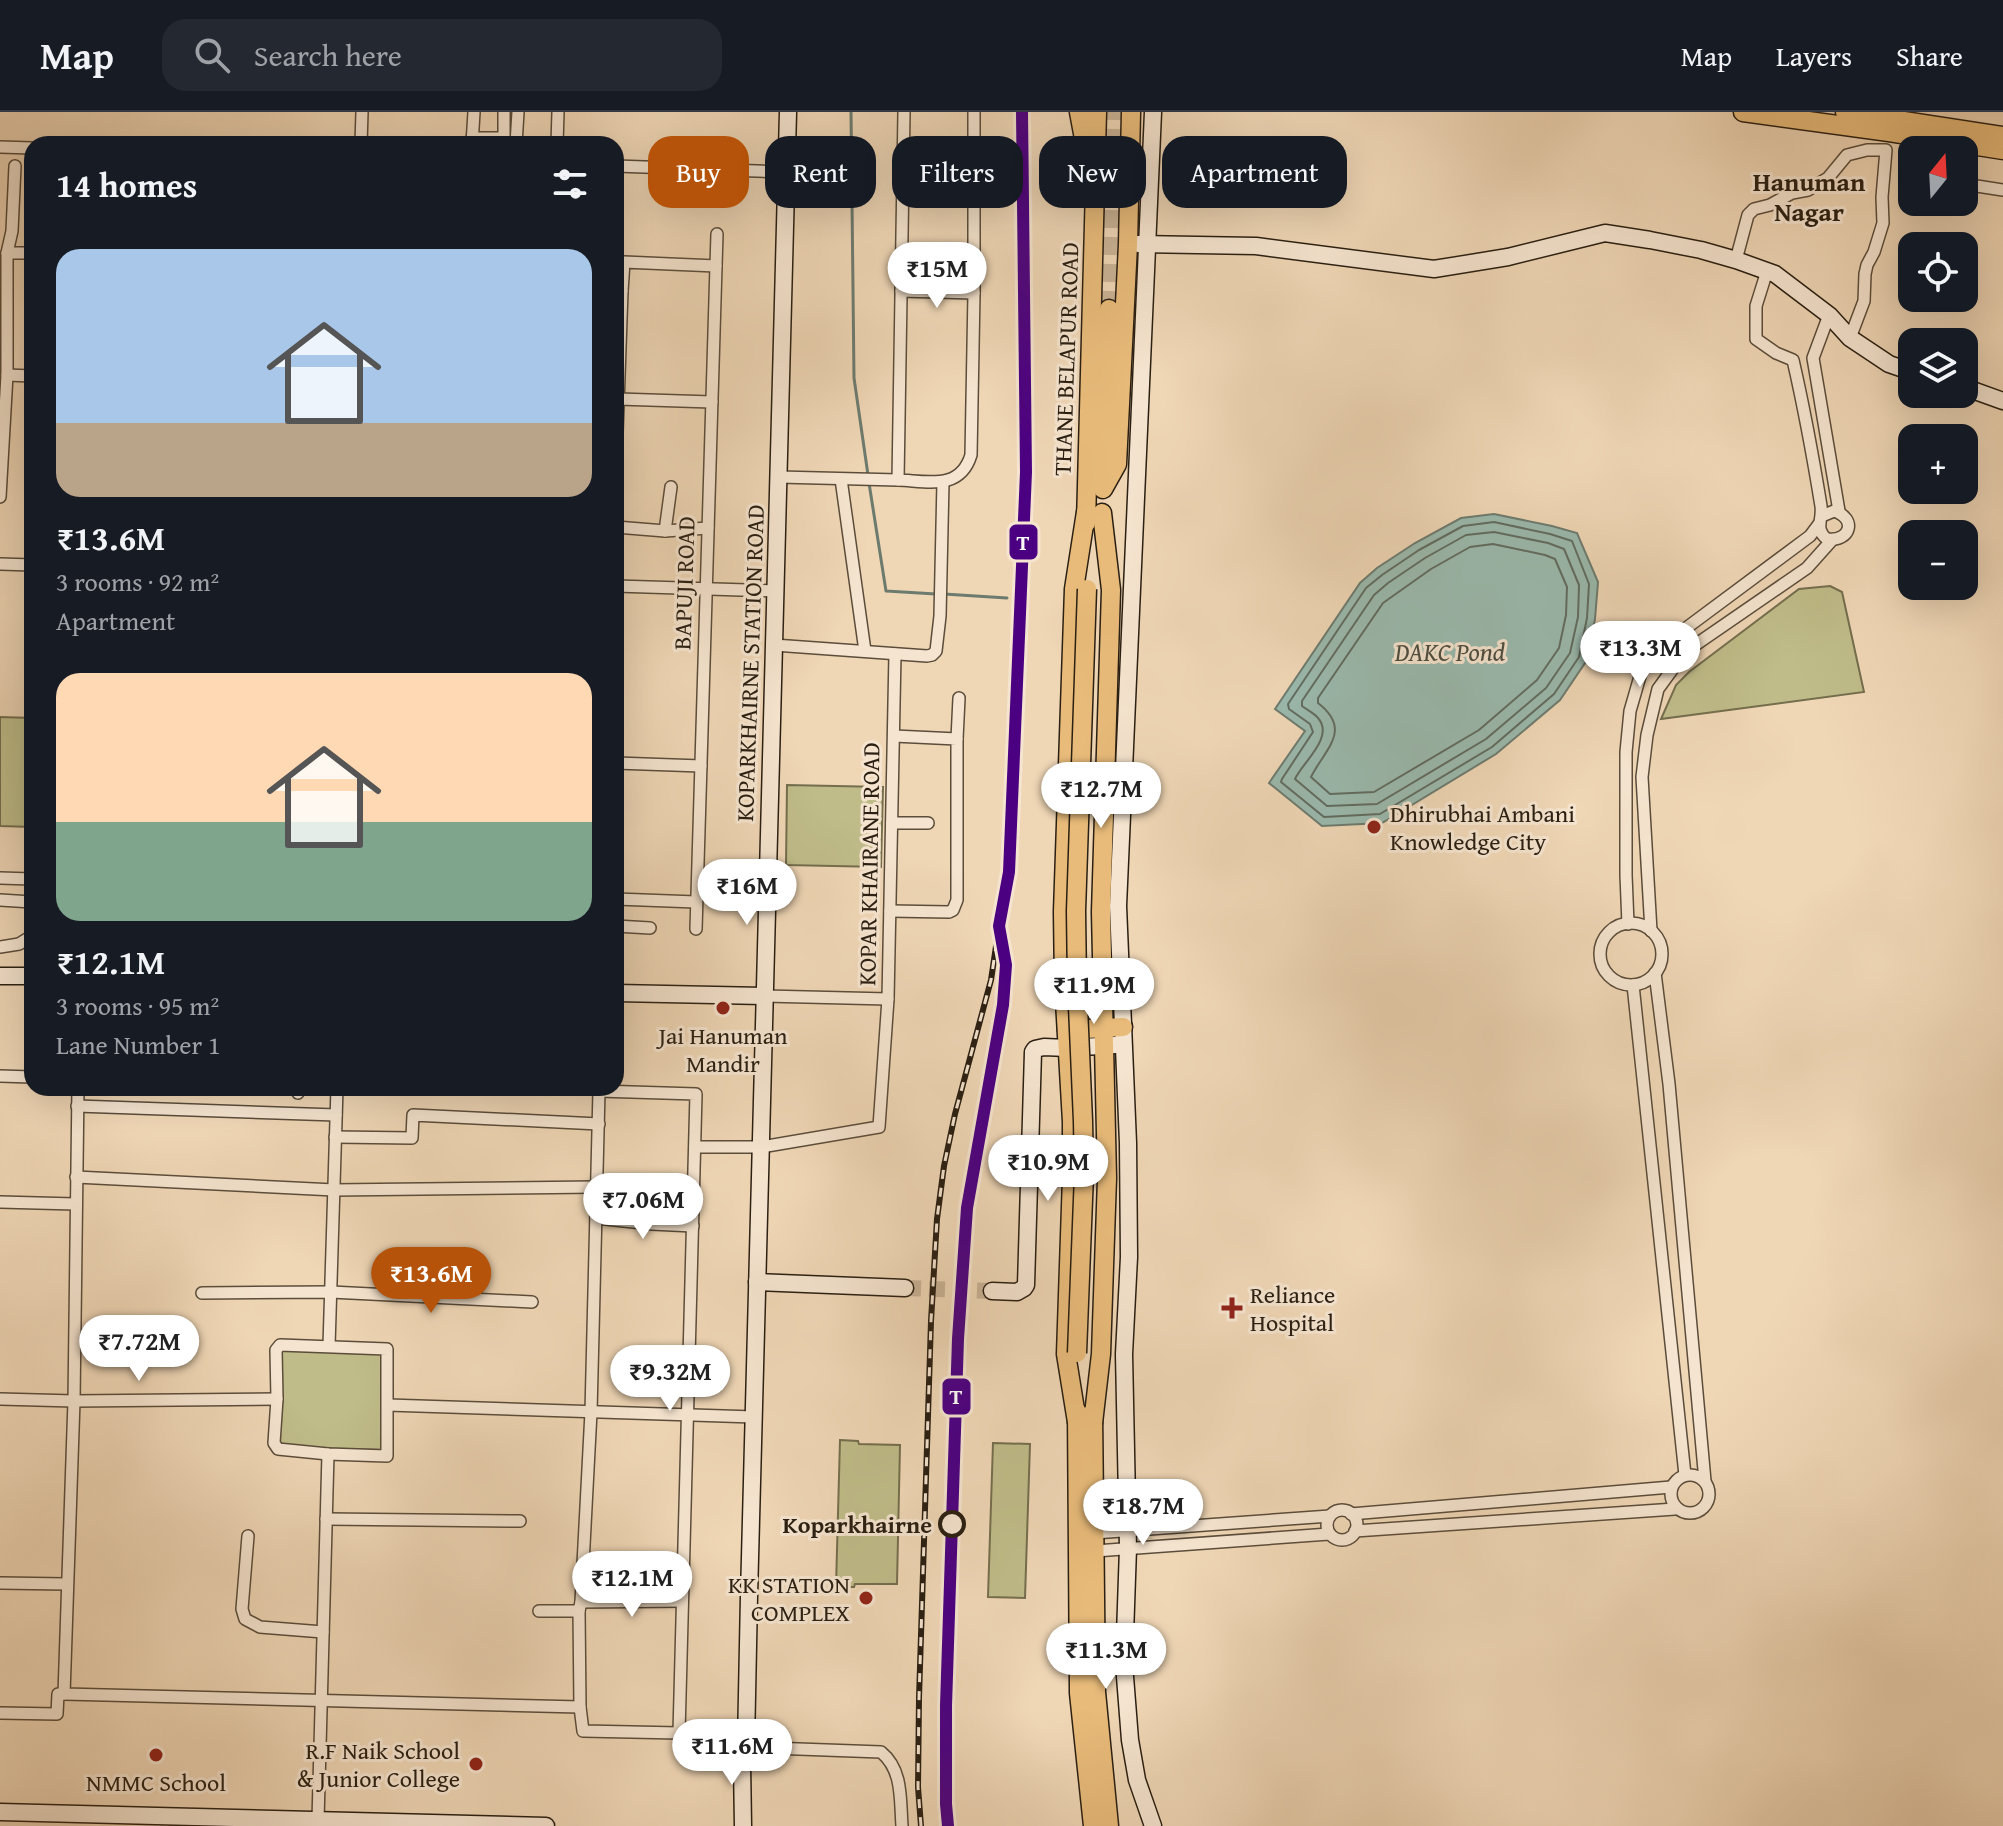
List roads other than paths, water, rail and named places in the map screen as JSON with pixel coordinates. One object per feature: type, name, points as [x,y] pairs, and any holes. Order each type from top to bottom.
[{"type":"main road","points":[[1079,112],[1083,136]]},
{"type":"main road","name":"THANE BELAPUR ROAD","points":[[1096,136],[1097,112]]},
{"type":"main road","name":"THANE BELAPUR ROAD","points":[[1094,512],[1117,464],[1137,244],[1131,112]]},
{"type":"main road","points":[[1743,112],[2003,150]]},
{"type":"main road","points":[[1845,112],[2003,136]]},
{"type":"main road","points":[[1925,112],[2003,124]]},
{"type":"main road","name":"THANE BELAPUR ROAD","points":[[1094,512],[1095,208]]},
{"type":"main road","points":[[1103,489],[1109,309]]},
{"type":"main road","points":[[1094,512],[1093,590],[1076,911],[1084,1174],[1085,1422],[1094,1542],[1096,1692],[1109,1826]]},
{"type":"main road","points":[[1093,1826],[1079,1693],[1085,1422],[1101,1354],[1114,1036],[1101,912],[1111,590],[1094,512]]},
{"type":"main road","points":[[1085,1422],[1066,1354],[1072,1122],[1063,912],[1074,589],[1094,512]]},
{"type":"main road","points":[[1067,1039],[1114,1036]]},
{"type":"street","points":[[361,136],[362,112]]},
{"type":"street","points":[[472,136],[474,112]]},
{"type":"street","points":[[504,112],[504,136]]},
{"type":"street","points":[[516,136],[518,112]]},
{"type":"street","points":[[557,136],[558,112]]},
{"type":"street","name":"KOPARKHAIRNE STATION ROAD","points":[[787,136],[788,112]]},
{"type":"street","points":[[892,480],[901,291],[904,112]]},
{"type":"street","points":[[779,477],[943,482],[952,480],[968,465],[971,455],[974,293],[974,112]]},
{"type":"street","points":[[1153,112],[1137,244],[1114,1036],[1128,1143],[1129,1257],[1124,1354],[1128,1548],[1124,1664],[1130,1740],[1137,1780],[1153,1826]]},
{"type":"street","points":[[0,147],[24,148]]},
{"type":"street","points":[[1736,260],[1750,211],[1792,193],[1808,190],[1828,178],[1847,155],[1867,150],[1886,150],[1883,223],[1867,265],[1864,301],[1850,338]]},
{"type":"street","points":[[0,497],[7,375],[7,253],[12,231],[15,166]]},
{"type":"street","points":[[624,166],[765,171]]},
{"type":"street","points":[[1978,186],[2003,190]]},
{"type":"street","name":"KOPARKHAIRNE STATION ROAD","points":[[743,1826],[742,1763],[746,1744],[785,208]]},
{"type":"street","points":[[1137,244],[1256,246],[1434,269],[1508,257],[1605,233],[1688,247],[1775,274],[1829,315],[1850,338],[1898,367]]},
{"type":"street","name":"BAPUJI ROAD","points":[[696,929],[717,234]]},
{"type":"street","points":[[7,253],[24,253]]},
{"type":"street","points":[[624,262],[716,266]]},
{"type":"street","points":[[1767,271],[1756,306],[1756,339],[1793,360],[1813,358]]},
{"type":"street","points":[[901,291],[974,293]]},
{"type":"street","points":[[1793,360],[1824,537],[1841,539],[1849,527],[1846,517],[1839,511],[1813,358],[1829,315]]},
{"type":"street","points":[[7,375],[24,376]]},
{"type":"street","points":[[1978,392],[2003,401]]},
{"type":"street","points":[[624,399],[712,402]]},
{"type":"street","points":[[841,479],[865,651]]},
{"type":"street","points":[[774,645],[932,655],[936,651],[940,616],[943,482]]},
{"type":"street","points":[[665,531],[671,487]]},
{"type":"street","points":[[1628,924],[1626,752],[1630,711],[1641,673],[1658,649],[1810,536],[1830,511],[1839,511]]},
{"type":"street","points":[[624,528],[665,531],[708,528]]},
{"type":"street","points":[[1651,931],[1628,924],[1610,931],[1604,938],[1600,955],[1601,964],[1610,977],[1617,982],[1633,985],[1649,979],[1660,965],[1661,947],[1651,931],[1642,777],[1647,735],[1658,689],[1685,652],[1807,568],[1832,540]]},
{"type":"street","points":[[0,564],[24,565]]},
{"type":"street","points":[[624,586],[776,591]]},
{"type":"street","name":"KOPAR KHAIRANE ROAD","points":[[765,996],[888,999],[895,654]]},
{"type":"street","points":[[890,911],[949,912],[956,906],[959,698]]},
{"type":"street","points":[[894,736],[957,739]]},
{"type":"street","points":[[624,763],[701,766]]},
{"type":"street","points":[[892,823],[928,823]]},
{"type":"street","points":[[0,878],[24,879]]},
{"type":"street","points":[[624,899],[696,902]]},
{"type":"street","points":[[0,900],[24,902]]},
{"type":"street","points":[[624,926],[650,928]]},
{"type":"street","points":[[0,947],[24,941]]},
{"type":"street","points":[[1355,1531],[1675,1509],[1693,1513],[1704,1507],[1709,1496],[1700,1445],[1669,1084],[1655,973]]},
{"type":"street","points":[[0,976],[24,976]]},
{"type":"street","points":[[1633,985],[1685,1475]]},
{"type":"street","points":[[624,993],[765,996]]},
{"type":"street","points":[[695,1147],[761,1147],[879,1127],[888,999]]},
{"type":"street","points":[[992,1291],[1017,1292],[1026,1285],[1033,1052],[1067,1039]]},
{"type":"street","points":[[0,1076],[24,1077]]},
{"type":"street","points":[[599,1096],[591,1412],[580,1606],[580,1707],[583,1731],[679,1733],[696,1094],[624,1092]]},
{"type":"street","points":[[64,1694],[74,1401],[78,1096]]},
{"type":"street","points":[[329,1346],[337,1096]]},
{"type":"street","points":[[77,1106],[336,1115]]},
{"type":"street","points":[[335,1137],[412,1138],[413,1115],[599,1124]]},
{"type":"street","points":[[76,1177],[334,1190],[596,1187]]},
{"type":"street","points":[[0,1202],[75,1204]]},
{"type":"street","points":[[596,1218],[693,1226]]},
{"type":"street","points":[[757,1282],[905,1288]]},
{"type":"street","points":[[202,1293],[331,1292],[532,1302]]},
{"type":"street","points":[[280,1345],[387,1349],[387,1456],[278,1449],[274,1443],[277,1399],[277,1347],[280,1345]]},
{"type":"street","points":[[0,1399],[277,1399]]},
{"type":"street","points":[[388,1405],[754,1417]]},
{"type":"street","points":[[318,1820],[328,1454]]},
{"type":"street","points":[[1675,1509],[1670,1498],[1671,1487],[1679,1477],[1696,1475],[1705,1481]]},
{"type":"street","points":[[1351,1514],[1671,1487]]},
{"type":"street","points":[[1338,1511],[1347,1511],[1356,1521],[1355,1531],[1344,1539],[1329,1534],[1128,1548],[1094,1542],[1127,1530],[1330,1516],[1338,1511]]},
{"type":"street","points":[[1329,1534],[1327,1524],[1330,1516]]},
{"type":"street","points":[[326,1519],[520,1521]]},
{"type":"street","points":[[248,1536],[242,1609],[245,1619],[260,1627],[323,1632]]},
{"type":"street","points":[[0,1583],[66,1584]]},
{"type":"street","points":[[539,1611],[682,1601]]},
{"type":"street","points":[[0,1713],[57,1714],[58,1694],[580,1707]]},
{"type":"street","name":"KOPARKHAIRNE STATION ROAD","points":[[746,1744],[751,1763],[752,1826]]},
{"type":"street","points":[[771,1748],[881,1752],[895,1769],[898,1778],[902,1826]]},
{"type":"street","points":[[0,1812],[83,1820],[318,1820],[546,1826]]},
{"type":"water","name":"DAKC Pond","points":[[1494,514],[1577,533],[1598,582],[1587,660],[1560,700],[1496,754],[1382,823],[1322,826],[1269,783],[1305,731],[1275,709],[1360,583],[1415,543],[1461,518]]},
{"type":"waterway","points":[[851,112],[854,378],[868,475]]},
{"type":"waterway","points":[[869,483],[886,591],[936,594]]},
{"type":"waterway","points":[[944,594],[1007,598]]},
{"type":"tunnel","points":[[1109,309],[1114,112]]},
{"type":"tunnel","points":[[905,1288],[992,1291]]},
{"type":"railway","points":[[921,1826],[919,1698],[937,1219],[955,1114],[991,980],[999,926]]},
{"type":"place","name":"Dhirubhai Ambani Knowledge City","points":[[1374,827]]},
{"type":"place","name":"Jai Hanuman Mandir","points":[[723,1008]]},
{"type":"place","name":"Reliance Hospital","points":[[1232,1308]]},
{"type":"place","name":"Koparkhairne","points":[[952,1524]]},
{"type":"place","name":"KK STATION COMPLEX","points":[[866,1598]]},
{"type":"place","name":"NMMC School","points":[[156,1755]]},
{"type":"place","name":"R.F Naik School & Junior College","points":[[476,1764]]},
{"type":"district","name":"Hanuman Nagar","points":[[1809,196]]}]
